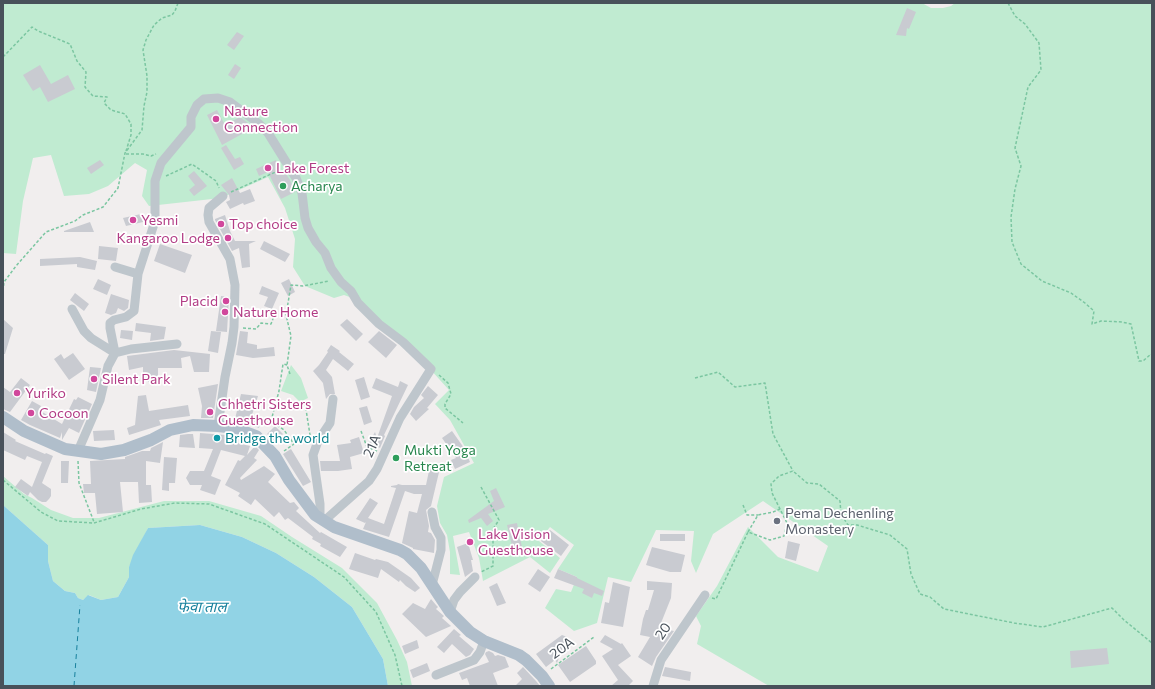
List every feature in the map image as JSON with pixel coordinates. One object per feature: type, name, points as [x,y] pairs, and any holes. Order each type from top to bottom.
[{"type":"main road","points":[[3,417],[24,431],[65,449],[101,454],[118,451],[178,428],[193,425],[218,426],[242,430],[256,436],[275,456],[289,480],[315,516],[334,527],[400,550],[415,561],[450,612],[470,632],[484,641],[518,655],[526,660],[542,676],[549,686]]},
{"type":"street","points":[[78,451],[100,400],[108,366],[115,353],[110,323],[114,320],[126,317],[134,311],[138,274],[155,221],[155,181],[165,157],[191,127],[191,117],[197,105],[204,99],[218,98],[230,102],[258,122],[268,133],[296,178],[302,193],[305,218],[308,228],[316,242],[325,253],[331,268],[338,279],[351,291],[358,303],[379,324],[402,342],[430,369]]},
{"type":"street","points":[[218,426],[234,327],[235,285],[230,259],[209,222],[208,215],[209,208],[223,196]]},
{"type":"street","points":[[115,267],[138,274]]},
{"type":"street","points":[[72,308],[84,331],[91,338],[115,353],[131,349],[177,344]]},
{"type":"street","name":"21A","points":[[322,520],[369,481],[377,469],[400,418],[430,369]]},
{"type":"street","points":[[322,520],[313,455],[318,441],[330,423],[333,399]]},
{"type":"street","points":[[432,512],[435,527],[441,538],[441,550],[432,585]]},
{"type":"street","points":[[450,612],[454,600],[475,577]]},
{"type":"street","name":"20","points":[[653,686],[661,660],[705,595]]},
{"type":"street","points":[[436,675],[474,660],[480,652],[484,641]]},
{"type":"path","points":[[125,154],[142,130],[147,92],[147,76],[143,50],[146,40],[154,25],[162,18],[172,15],[178,3]]},
{"type":"path","points":[[1008,3],[1015,16],[1025,24],[1039,43],[1041,70],[1028,87],[1015,148],[1021,166],[1014,189],[1011,217],[1012,242],[1021,264],[1042,281],[1071,293],[1085,303],[1094,311],[1092,324],[1101,321],[1131,324],[1139,361],[1144,361],[1151,354],[1152,355]]},
{"type":"path","points":[[3,57],[32,27],[38,31],[70,44],[76,61],[86,72],[85,87],[92,96],[108,97],[104,103],[111,110],[125,114],[131,124],[131,135],[125,154],[118,188],[103,207],[83,215],[75,221],[46,232],[4,282],[3,291]]},
{"type":"path","points":[[125,154],[143,154],[151,156],[156,154],[165,157]]},
{"type":"path","points":[[155,181],[192,164],[216,181],[223,196],[288,166]]},
{"type":"path","points":[[290,374],[287,365],[291,336],[286,315],[290,285],[303,286],[338,279]]},
{"type":"path","points":[[234,327],[256,329],[261,323],[271,324],[274,316]]},
{"type":"path","points":[[275,456],[294,444],[284,430],[271,421],[279,391],[283,364],[287,365]]},
{"type":"path","points":[[430,369],[448,383],[451,394],[445,404],[445,408],[463,423]]},
{"type":"path","points":[[696,378],[718,372],[735,387],[765,383],[773,434],[793,471],[808,483],[819,484],[840,501],[840,514],[848,525],[857,525],[890,535],[907,549],[911,574],[920,594],[930,597],[944,610],[1043,627],[1112,608],[1152,643]]},
{"type":"path","points":[[304,403],[310,435]]},
{"type":"path","points":[[361,431],[367,447],[384,454]]},
{"type":"path","points":[[78,451],[79,483],[94,523]]},
{"type":"path","points":[[748,532],[770,540],[784,536],[788,524],[772,493],[771,484],[779,476],[793,471]]},
{"type":"path","points":[[3,480],[41,512],[58,521],[94,523],[141,509],[175,503],[209,504],[265,524],[344,577],[376,612],[396,655],[402,686]]},
{"type":"path","points":[[475,577],[482,571],[493,566],[493,528],[500,520],[481,487]]},
{"type":"path","points":[[743,505],[747,515],[758,515],[780,509]]},
{"type":"path","points":[[705,595],[716,599],[748,532],[758,515]]},
{"type":"path","name":"20A","points":[[542,676],[594,637]]},
{"type":"green space","points":[[3,3],[922,3],[931,8],[943,8],[951,6],[955,3],[1152,3],[1152,685],[769,686],[697,644],[701,626],[696,616],[717,586],[748,527],[778,557],[818,572],[828,546],[763,501],[713,534],[696,573],[691,561],[694,531],[656,530],[631,582],[608,577],[597,623],[574,631],[545,608],[556,589],[571,592],[577,577],[558,569],[574,545],[550,527],[539,541],[560,558],[550,573],[530,557],[483,581],[479,558],[469,532],[453,536],[460,575],[450,574],[450,552],[447,535],[440,523],[437,506],[444,477],[474,463],[450,420],[435,404],[449,390],[402,338],[375,322],[361,301],[344,295],[334,298],[305,286],[293,267],[295,239],[285,208],[268,177],[221,198],[149,206],[142,196],[147,170],[135,163],[108,186],[89,194],[64,196],[51,155],[33,158],[23,201],[16,254],[3,253]]},
{"type":"green space","points":[[291,365],[301,378],[308,398],[300,402],[293,395],[281,391]]},
{"type":"green space","points":[[3,476],[24,494],[51,510],[73,518],[99,518],[164,501],[209,501],[261,516],[342,568],[377,603],[407,662],[412,686],[388,686],[383,659],[352,607],[314,577],[276,553],[242,537],[200,525],[148,528],[129,567],[129,577],[118,597],[101,600],[89,595],[83,600],[78,598],[75,593],[65,591],[53,581],[48,561],[48,545],[3,505]]},
{"type":"water","name":"फेवा ताल","points":[[3,505],[48,545],[48,561],[53,581],[65,591],[75,593],[78,598],[83,600],[88,595],[101,600],[118,597],[129,577],[129,567],[133,555],[148,528],[200,525],[242,537],[276,553],[314,577],[352,607],[383,659],[388,686],[3,686]]},
{"type":"building","points":[[907,8],[916,12],[909,29],[907,28],[906,36],[896,35]]},
{"type":"building","points":[[237,32],[244,36],[234,50],[227,45]]},
{"type":"building","points":[[235,64],[241,68],[234,79],[228,75]]},
{"type":"building","points":[[40,65],[51,84],[68,75],[75,89],[48,102],[40,87],[33,91],[23,75]]},
{"type":"building","points":[[217,110],[225,125],[240,117],[248,123],[251,129],[222,145],[207,115]]},
{"type":"building","points":[[226,145],[235,159],[240,157],[244,164],[234,170],[221,148]]},
{"type":"building","points":[[100,160],[104,165],[91,174],[87,168]]},
{"type":"building","points":[[276,160],[281,172],[284,171],[290,180],[295,192],[281,199],[268,172],[259,176],[256,169]]},
{"type":"building","points":[[194,171],[207,186],[194,196],[189,190],[195,185],[188,176]]},
{"type":"building","points":[[232,178],[240,193],[250,189],[255,201],[244,205],[243,203],[230,209],[226,202],[230,200],[229,195],[221,185]]},
{"type":"building","name":"Yesmi","points":[[141,214],[143,222],[126,226],[123,218]]},
{"type":"building","points":[[225,215],[235,241],[256,241],[249,244],[250,267],[242,268],[239,248],[232,251],[215,220]]},
{"type":"building","points":[[90,222],[94,232],[64,232],[64,231]]},
{"type":"building","points":[[264,241],[290,254],[285,262],[260,249]]},
{"type":"building","points":[[160,244],[192,255],[185,273],[154,261]]},
{"type":"building","points":[[99,246],[118,248],[116,261],[98,259]]},
{"type":"building","points":[[80,257],[97,261],[95,270],[77,267],[77,264],[40,266],[40,259]]},
{"type":"building","points":[[98,279],[111,285],[107,295],[93,289]]},
{"type":"building","points":[[289,279],[295,292],[288,296],[281,283]]},
{"type":"building","points":[[262,286],[279,293],[272,309],[264,306],[268,297],[259,294]]},
{"type":"building","points":[[75,293],[89,304],[84,311],[70,300]]},
{"type":"building","points":[[111,294],[129,300],[128,308],[124,311],[118,308],[116,313],[111,315],[105,313]]},
{"type":"building","points":[[221,296],[229,297],[227,332],[216,331]]},
{"type":"building","points":[[3,319],[13,328],[5,354],[3,354]]},
{"type":"building","points":[[347,319],[363,334],[356,341],[340,325]]},
{"type":"building","points":[[136,323],[166,327],[164,339],[150,341],[151,333],[135,331]]},
{"type":"building","points":[[121,330],[133,331],[132,340],[120,338]]},
{"type":"building","points":[[211,331],[221,332],[218,353],[208,351]]},
{"type":"building","points":[[240,331],[248,332],[247,343],[257,345],[257,349],[274,347],[275,356],[253,358],[236,355]]},
{"type":"building","points":[[379,331],[397,345],[386,358],[368,342]]},
{"type":"building","points":[[331,345],[354,364],[348,371],[333,359],[326,370],[332,377],[335,394],[330,394],[326,399],[323,383],[313,371],[328,352],[327,351]]},
{"type":"building","points":[[174,350],[210,354],[209,372],[194,372],[190,356],[181,358],[182,368],[158,368],[158,382],[143,382],[143,367],[129,370],[127,356]]},
{"type":"building","points":[[73,353],[85,369],[69,380],[54,359],[61,354],[64,359]]},
{"type":"building","name":"Silent Park","points":[[90,367],[101,368],[96,392],[87,390]]},
{"type":"building","points":[[364,377],[370,397],[361,400],[355,380]]},
{"type":"building","name":"Yuriko","points":[[21,378],[30,385],[10,412],[3,409],[3,387],[10,392]]},
{"type":"building","points":[[376,378],[398,387],[400,381],[408,385],[384,435],[385,436],[380,448],[369,443],[375,432],[377,438],[392,396],[372,388]]},
{"type":"building","points":[[218,384],[213,418],[201,418],[202,406],[198,388]]},
{"type":"building","points":[[428,386],[438,395],[427,408],[429,409],[416,421],[410,414],[414,407],[424,398],[421,395]]},
{"type":"building","points":[[241,394],[258,396],[252,415],[269,423],[268,426],[260,424],[259,428],[249,424],[250,422],[235,419]]},
{"type":"building","points":[[146,395],[149,411],[188,405],[190,416],[159,420],[161,425],[129,435],[127,428],[135,425],[138,396]]},
{"type":"building","points":[[78,397],[92,404],[79,433],[69,428],[62,440],[62,432],[60,438],[21,420],[32,401],[41,406],[39,410],[62,424],[74,399],[76,400]]},
{"type":"building","points":[[367,406],[372,422],[364,425],[359,408]]},
{"type":"building","points":[[275,426],[283,434],[275,442],[267,434]]},
{"type":"building","points":[[114,430],[115,440],[94,441],[93,431]]},
{"type":"building","points":[[452,431],[464,448],[470,462],[455,469],[451,460],[456,458],[442,438]]},
{"type":"building","points":[[3,432],[16,440],[15,441],[53,456],[42,483],[51,489],[51,496],[46,502],[38,500],[30,492],[28,496],[15,487],[21,479],[32,487],[42,462],[27,456],[25,460],[3,450]]},
{"type":"building","points":[[200,433],[226,435],[225,440],[250,446],[247,455],[255,446],[259,450],[254,458],[257,460],[240,478],[241,480],[264,466],[275,474],[268,482],[290,503],[294,502],[299,508],[296,511],[320,533],[321,532],[347,547],[340,557],[320,546],[321,544],[312,539],[313,537],[288,518],[285,520],[279,512],[274,517],[255,499],[251,505],[238,496],[240,493],[225,485],[238,460],[240,461],[245,456],[221,450],[211,476],[221,480],[215,495],[200,490],[202,485],[190,485],[186,478],[190,471],[204,471],[213,449],[199,448]]},
{"type":"building","points":[[193,434],[195,448],[179,447],[180,435]]},
{"type":"building","points":[[359,437],[364,453],[350,457],[352,469],[321,471],[320,461],[340,461],[337,445],[351,443],[350,440]]},
{"type":"building","points":[[163,442],[160,463],[146,461],[146,485],[151,485],[152,502],[139,503],[138,482],[120,482],[123,512],[97,514],[95,493],[84,493],[83,484],[91,484],[90,461],[125,459],[125,457],[142,451],[150,451],[151,448]]},
{"type":"building","points":[[291,449],[311,482],[303,486],[283,454]]},
{"type":"building","points":[[164,457],[177,458],[175,483],[169,483],[169,491],[162,490]]},
{"type":"building","points":[[61,461],[69,461],[68,483],[61,483]]},
{"type":"building","points":[[430,466],[440,468],[431,506],[426,510],[429,526],[428,532],[431,533],[435,540],[434,553],[413,549],[402,543],[409,511],[417,513],[422,494],[414,494],[405,491],[389,537],[363,529],[366,522],[365,523],[356,519],[370,498],[378,503],[368,518],[384,524],[396,488],[391,486],[398,484],[426,485]]},
{"type":"building","points":[[496,488],[505,507],[488,514],[493,521],[487,526],[481,518],[469,523],[468,520],[494,501],[490,491]]},
{"type":"building","points":[[517,523],[523,552],[514,554],[507,525]]},
{"type":"building","points":[[550,530],[569,545],[561,556],[541,541]]},
{"type":"building","points":[[660,534],[685,534],[685,541],[660,541]]},
{"type":"building","points":[[788,541],[800,544],[796,561],[785,558]]},
{"type":"building","points":[[468,543],[473,560],[471,560],[473,571],[465,577],[457,547]]},
{"type":"building","points":[[652,547],[685,555],[681,572],[670,572],[646,565]]},
{"type":"building","points":[[355,553],[375,560],[388,562],[411,578],[420,588],[415,592],[400,580],[399,582],[381,569],[378,578],[349,569]]},
{"type":"building","points":[[538,569],[550,577],[540,592],[528,584]]},
{"type":"building","points":[[558,569],[604,591],[602,596],[594,593],[592,598],[582,593],[584,589],[554,578]]},
{"type":"building","points":[[647,581],[672,583],[671,598],[659,628],[674,631],[656,657],[652,666],[638,657],[650,637],[640,635],[643,619],[646,610],[648,610],[654,590],[647,590]]},
{"type":"building","points":[[613,582],[630,587],[623,627],[601,623],[605,602],[609,603]]},
{"type":"building","points":[[497,583],[506,603],[497,606],[489,587]]},
{"type":"building","points":[[431,599],[438,607],[436,609],[444,616],[442,618],[451,626],[426,637],[402,614],[413,603],[425,609]]},
{"type":"building","points":[[454,629],[461,635],[459,636],[474,649],[470,655],[466,657],[452,644],[444,653],[437,647]]},
{"type":"building","points":[[562,635],[567,637],[557,663],[555,660],[546,667],[536,654]]},
{"type":"building","points":[[605,635],[621,644],[622,643],[631,656],[618,665],[633,681],[628,686],[611,686],[618,680],[602,656],[613,649],[600,642]]},
{"type":"building","points":[[417,640],[419,648],[405,654],[402,646]]},
{"type":"building","points":[[586,646],[596,661],[596,664],[570,682],[558,665]]},
{"type":"building","points":[[1107,648],[1109,664],[1071,668],[1070,651]]},
{"type":"building","points":[[489,651],[495,656],[498,655],[505,657],[509,667],[493,673],[498,686],[470,686],[467,678],[462,680],[459,673],[489,662],[485,654]]},
{"type":"building","points":[[427,663],[430,671],[413,678],[410,670]]},
{"type":"building","points":[[523,667],[540,686],[515,686],[522,679],[517,673]]},
{"type":"building","points":[[665,667],[691,672],[690,681],[662,676]]},
{"type":"ferry route","points":[[74,686],[80,605]]},
{"type":"place","name":"Nature Connection","points":[[216,119]]},
{"type":"place","name":"Lake Forest","points":[[268,168]]},
{"type":"place","name":"Acharya","points":[[283,186]]},
{"type":"place","name":"Yesmi","points":[[133,220]]},
{"type":"place","name":"Top choice","points":[[221,224]]},
{"type":"place","name":"Kangaroo Lodge","points":[[228,238]]},
{"type":"place","name":"Placid","points":[[226,301]]},
{"type":"place","name":"Nature Home","points":[[225,312]]},
{"type":"place","name":"Silent Park","points":[[94,379]]},
{"type":"place","name":"Yuriko","points":[[17,393]]},
{"type":"place","name":"Chhetri Sisters Guesthouse","points":[[210,412]]},
{"type":"place","name":"Cocoon","points":[[31,413]]},
{"type":"place","name":"Bridge the world","points":[[217,438]]},
{"type":"place","name":"Mukti Yoga Retreat","points":[[396,458]]},
{"type":"place","name":"Pema Dechenling Monastery","points":[[777,521]]},
{"type":"place","name":"Lake Vision Guesthouse","points":[[470,542]]}]
